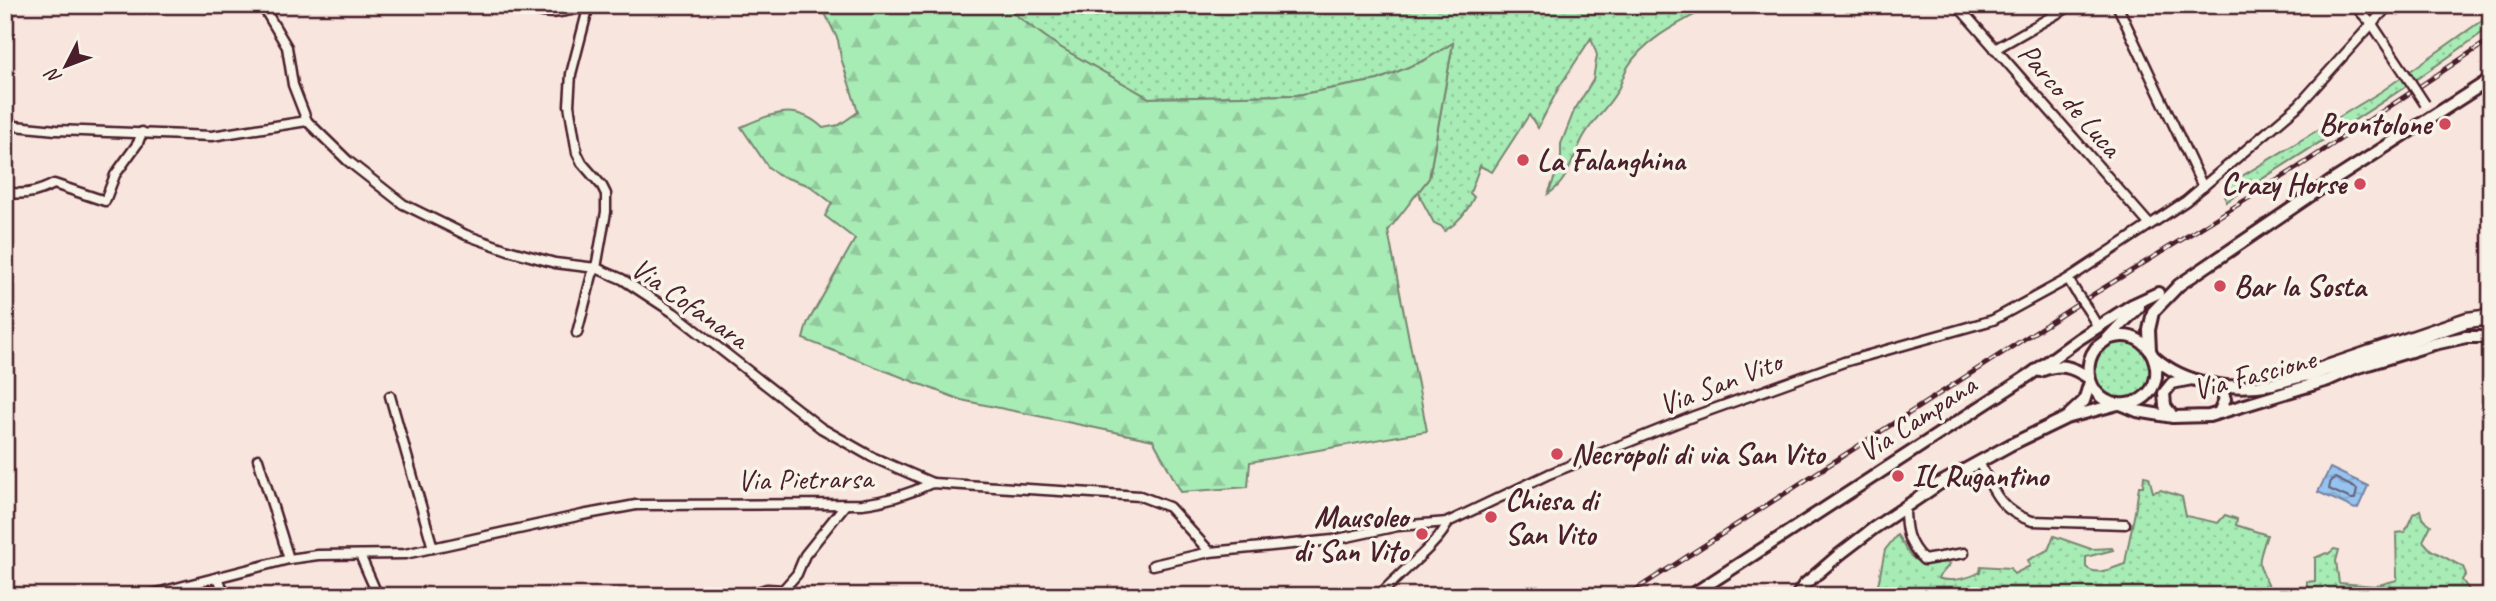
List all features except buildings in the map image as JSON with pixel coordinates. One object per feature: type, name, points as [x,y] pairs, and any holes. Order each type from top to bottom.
[{"type":"highway","points":[[2309,374],[2467,320],[2491,317]]},
{"type":"main road","points":[[1797,596],[1804,585],[1840,554],[1939,484],[2066,418],[2139,400],[2151,389],[2157,373],[2148,330],[2153,312],[2169,293],[2329,183],[2491,79]]},
{"type":"main road","points":[[2066,418],[2084,401],[2090,380],[2089,362],[2097,347],[2158,293],[2190,278]]},
{"type":"main road","name":"Via Campana","points":[[1690,596],[2031,374],[2098,327],[2158,293]]},
{"type":"main road","points":[[2067,348],[2123,336],[2138,340],[2152,353]]},
{"type":"main road","name":"Via Fascione","points":[[2121,405],[2137,411],[2195,418],[2329,380],[2355,368],[2450,339],[2491,337]]},
{"type":"main road","name":"Via Fascione","points":[[2152,353],[2169,369],[2214,385],[2260,385],[2309,374],[2355,368]]},
{"type":"main road","name":"Via Campana","points":[[2031,374],[2060,365],[2074,369],[2090,380]]},
{"type":"main road","points":[[2173,417],[2164,400],[2167,387],[2178,381],[2193,379]]},
{"type":"main road","points":[[2090,380],[2104,399],[2121,405]]},
{"type":"main road","points":[[2214,385],[2225,399],[2219,413]]},
{"type":"street","name":"Via Cofanara","points":[[262,5],[287,47],[293,85],[307,121],[348,161],[403,204],[466,235],[508,250],[555,263],[596,268],[622,279],[654,298],[821,428],[872,457],[932,483]]},
{"type":"street","points":[[530,5],[534,9],[552,13],[588,6],[571,74],[569,105],[577,153],[582,163],[603,186],[606,212],[596,268],[577,333]]},
{"type":"street","name":"Parco de Luca","points":[[1957,5],[2149,225]]},
{"type":"street","points":[[1995,49],[2072,5]]},
{"type":"street","points":[[2116,5],[2203,187],[2299,105],[2389,5]]},
{"type":"street","points":[[2354,5],[2372,24],[2433,116]]},
{"type":"street","points":[[5,118],[15,126],[212,136],[307,121]]},
{"type":"street","points":[[12,194],[37,192],[54,184],[105,201],[118,168],[138,143],[142,132]]},
{"type":"street","name":"Via San Vito","points":[[1380,596],[1445,531],[1448,522],[1549,474],[1707,411],[1844,362],[1993,320],[2068,279],[2203,187]]},
{"type":"street","points":[[2068,279],[2098,327]]},
{"type":"street","points":[[390,396],[433,548]]},
{"type":"street","points":[[258,459],[289,559]]},
{"type":"street","points":[[1979,462],[1998,497],[2010,512],[2022,518],[2032,521],[2125,524]]},
{"type":"street","name":"Via Pietrarsa","points":[[145,596],[289,559],[318,555],[405,554],[636,505],[845,505],[883,502],[908,495],[932,483],[1140,496],[1169,507],[1210,552]]},
{"type":"street","points":[[746,596],[767,589],[783,590],[797,574],[805,555],[845,505]]},
{"type":"street","points":[[1905,507],[1905,530],[1917,553],[1924,560],[1964,553]]},
{"type":"street","points":[[1153,565],[1210,552],[1333,540],[1398,526],[1448,522]]},
{"type":"street","points":[[360,555],[378,596]]},
{"type":"street","points":[[218,578],[225,596]]},
{"type":"green space","points":[[821,5],[1002,5],[1058,46],[1149,98],[1297,95],[1378,80],[1425,60],[1453,43],[1429,178],[1388,231],[1427,431],[1250,462],[1248,487],[1181,492],[1153,440],[961,400],[803,339],[807,324],[855,239],[825,216],[832,203],[810,186],[778,175],[768,167],[741,127],[773,115],[793,113],[813,120],[823,128],[839,125],[858,112],[838,40]]},
{"type":"green space","points":[[1002,5],[1713,5],[1654,39],[1635,57],[1616,93],[1584,136],[1561,183],[1548,194],[1561,162],[1561,144],[1574,111],[1593,80],[1597,55],[1591,38],[1558,89],[1538,128],[1529,115],[1492,172],[1480,166],[1470,193],[1474,197],[1465,212],[1445,231],[1434,223],[1419,191],[1429,178],[1453,43],[1425,60],[1378,80],[1297,95],[1149,98],[1058,46]]},
{"type":"green space","points":[[2491,14],[2491,26],[2459,50],[2226,202],[2224,187],[2382,91]]},
{"type":"green space","points":[[2123,342],[2134,344],[2147,355],[2152,371],[2150,382],[2139,395],[2123,400],[2112,398],[2099,387],[2094,371],[2096,360],[2107,347]]},
{"type":"green space","points":[[2144,476],[2149,477],[2153,492],[2161,490],[2182,497],[2186,516],[2218,523],[2225,515],[2237,519],[2236,525],[2267,535],[2260,559],[2261,569],[2271,591],[2284,596],[1870,596],[1878,585],[1885,550],[1897,535],[1914,559],[1950,564],[1938,578],[1943,579],[1971,576],[1980,572],[1981,566],[2010,568],[2014,574],[2030,566],[2028,560],[2048,550],[2054,536],[2091,549],[2112,548],[2113,550],[2086,557],[2086,567],[2090,570],[2105,571],[2125,564],[2139,486],[2143,486]]},
{"type":"green space","points":[[2420,510],[2422,518],[2431,525],[2423,541],[2431,550],[2463,567],[2466,574],[2462,580],[2470,596],[2306,596],[2307,582],[2315,581],[2315,558],[2334,549],[2339,550],[2336,561],[2339,583],[2375,586],[2397,580],[2396,533],[2405,532],[2413,514]]},
{"type":"water","points":[[2330,468],[2368,486],[2358,508],[2318,492]]},
{"type":"railway","points":[[1626,596],[2089,297],[2297,168],[2491,39]]},
{"type":"place","name":"Brontolone","points":[[2445,124]]},
{"type":"place","name":"La Falanghina","points":[[1523,160]]},
{"type":"place","name":"Crazy Horse","points":[[2360,184]]},
{"type":"place","name":"Bar la Sosta","points":[[2220,286]]},
{"type":"place","name":"Necropoli di via San Vito","points":[[1557,454]]},
{"type":"place","name":"IL Rugantino","points":[[1898,476]]},
{"type":"place","name":"Chiesa di San Vito","points":[[1491,517]]},
{"type":"place","name":"Mausoleo di San Vito","points":[[1422,534]]}]
